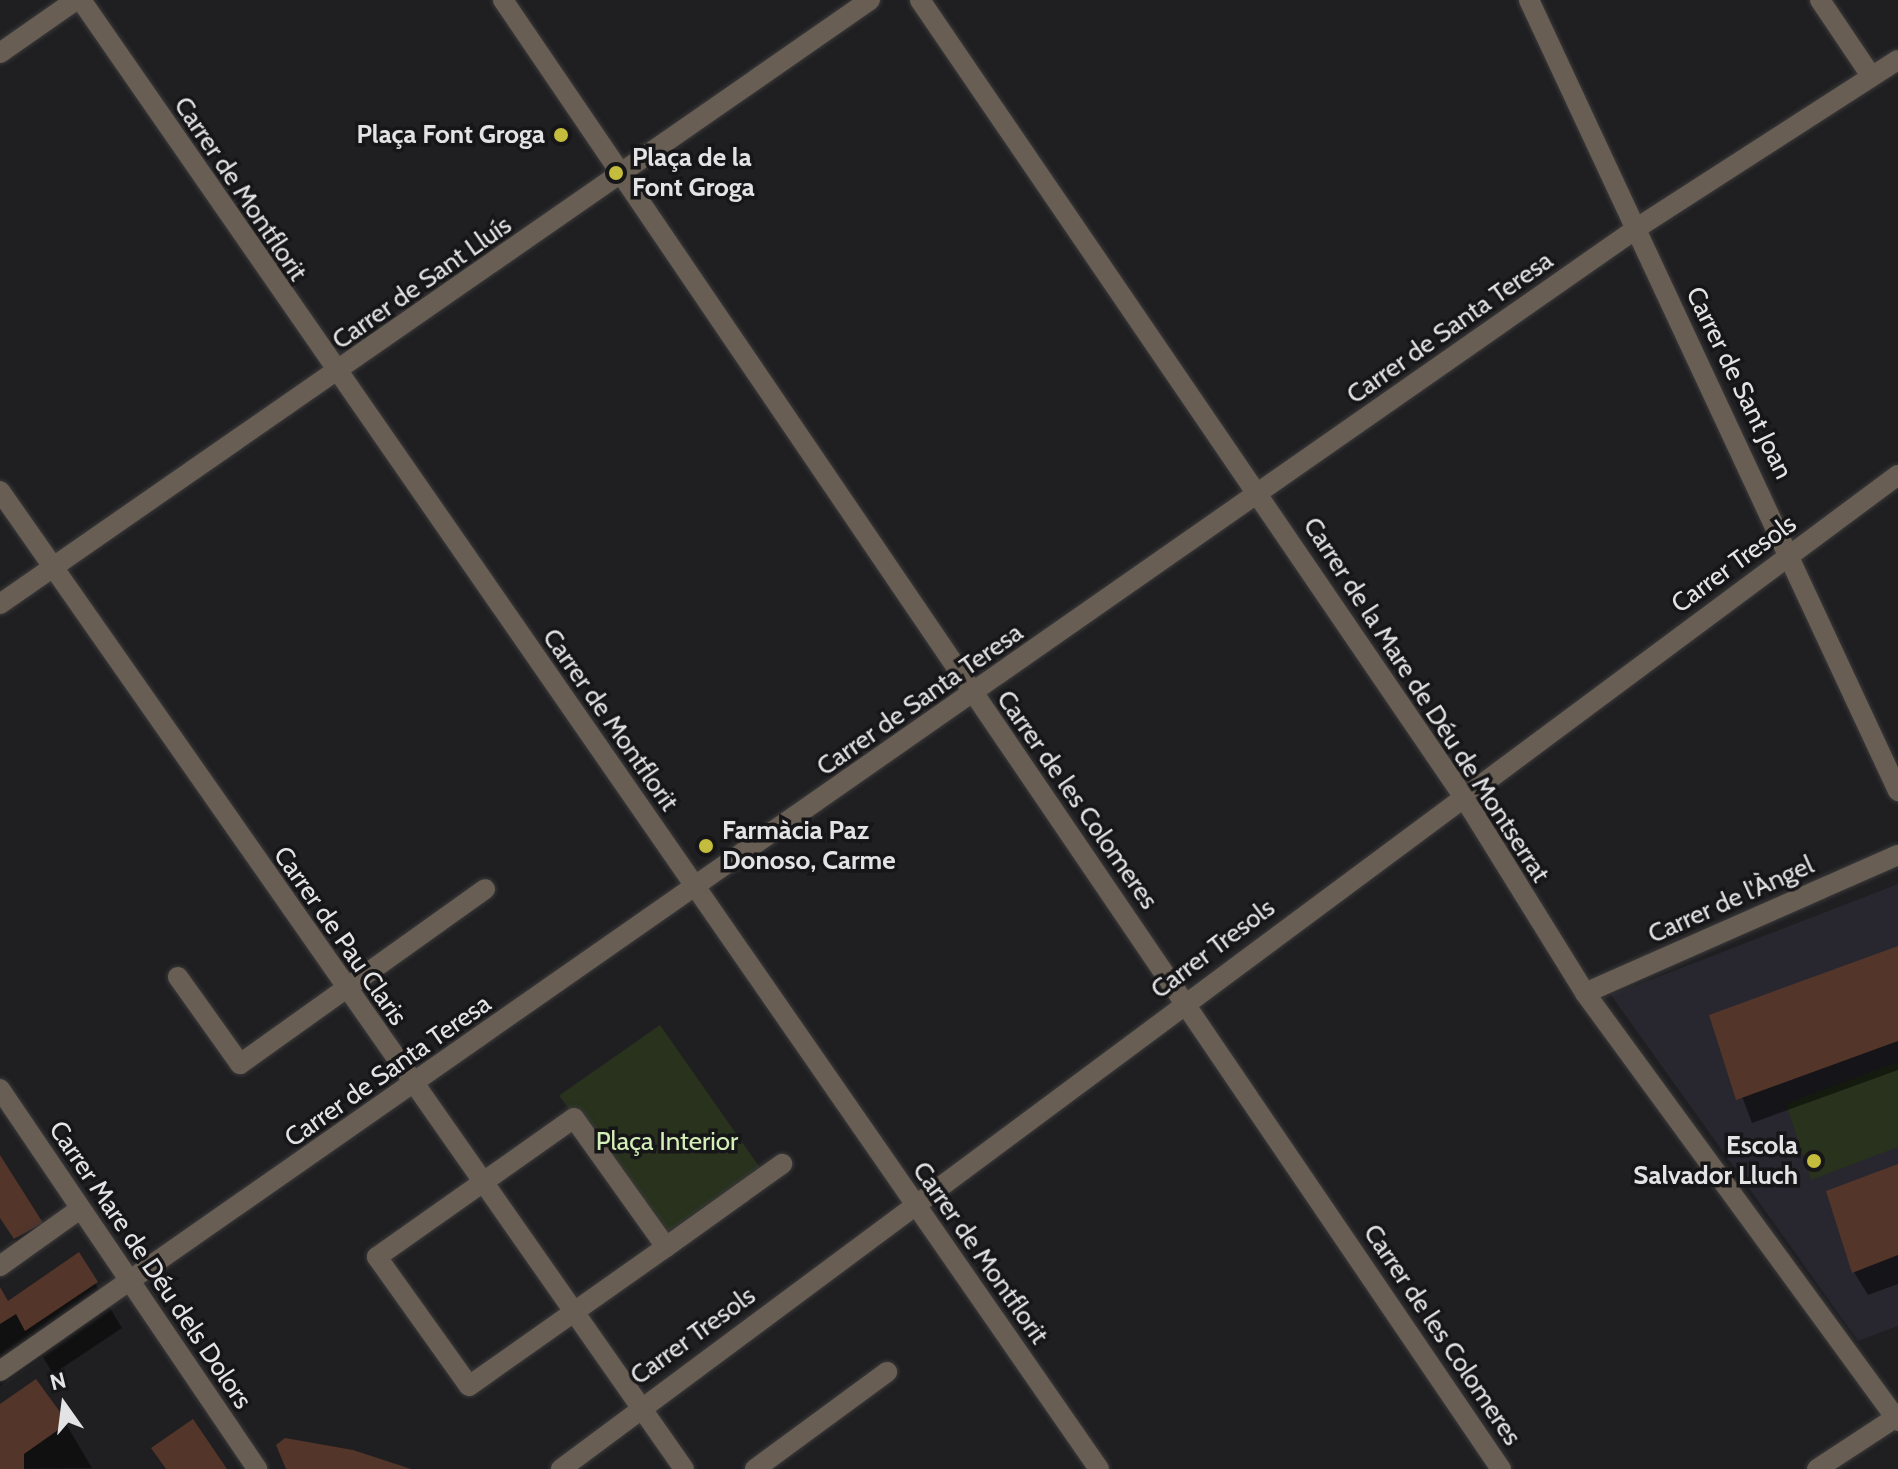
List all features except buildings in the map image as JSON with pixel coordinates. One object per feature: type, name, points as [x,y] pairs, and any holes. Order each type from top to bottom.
[{"type":"street","points":[[0,53],[78,0]]},
{"type":"street","name":"Carrer de Montflorit","points":[[78,0],[334,375],[697,887],[1099,1469]]},
{"type":"street","name":"Carrer de les Colomeres","points":[[503,0],[1501,1469]]},
{"type":"street","name":"Carrer de Sant Lluís","points":[[0,604],[870,0]]},
{"type":"street","name":"Carrer de la Mare de Déu de Montserrat","points":[[920,0],[1463,796],[1585,993],[1897,1418]]},
{"type":"street","name":"Carrer de Sant Joan","points":[[1529,0],[1792,553],[1898,791]]},
{"type":"street","points":[[1820,0],[1869,73]]},
{"type":"street","name":"Carrer de Santa Teresa","points":[[0,1371],[973,695],[1637,228],[1869,73],[1898,60]]},
{"type":"street","name":"Carrer Tresols","points":[[561,1469],[1185,1002],[1898,475]]},
{"type":"street","name":"Carrer de Pau Claris","points":[[0,491],[345,989],[684,1469]]},
{"type":"street","name":"Carrer de l'Àngel","points":[[1585,993],[1898,855]]},
{"type":"street","points":[[178,977],[240,1064],[485,889]]},
{"type":"street","name":"Carrer Mare de Déu dels Dolors","points":[[0,1089],[257,1469]]},
{"type":"street","points":[[666,1247],[574,1118],[377,1257],[469,1386],[666,1247],[782,1164]]},
{"type":"street","points":[[0,1266],[80,1209]]},
{"type":"street","points":[[755,1469],[887,1372]]},
{"type":"street","points":[[1817,1469],[1897,1418]]},
{"type":"shaded area","name":"Escola Salvador Lluch","points":[[1898,884],[1898,1326],[1858,1341],[1611,995]]},
{"type":"green space","name":"Plaça Interior","points":[[660,1025],[760,1168],[659,1238],[559,1096]]},
{"type":"green space","points":[[1898,1062],[1898,1147],[1811,1180],[1786,1104]]},
{"type":"place","name":"Plaça Font Groga","points":[[561,135]]},
{"type":"place","name":"Plaça de la Font Groga","points":[[616,173]]},
{"type":"place","name":"Farmàcia Paz Donoso, Carme","points":[[706,846]]},
{"type":"place","name":"Escola Salvador Lluch","points":[[1814,1161]]}]
